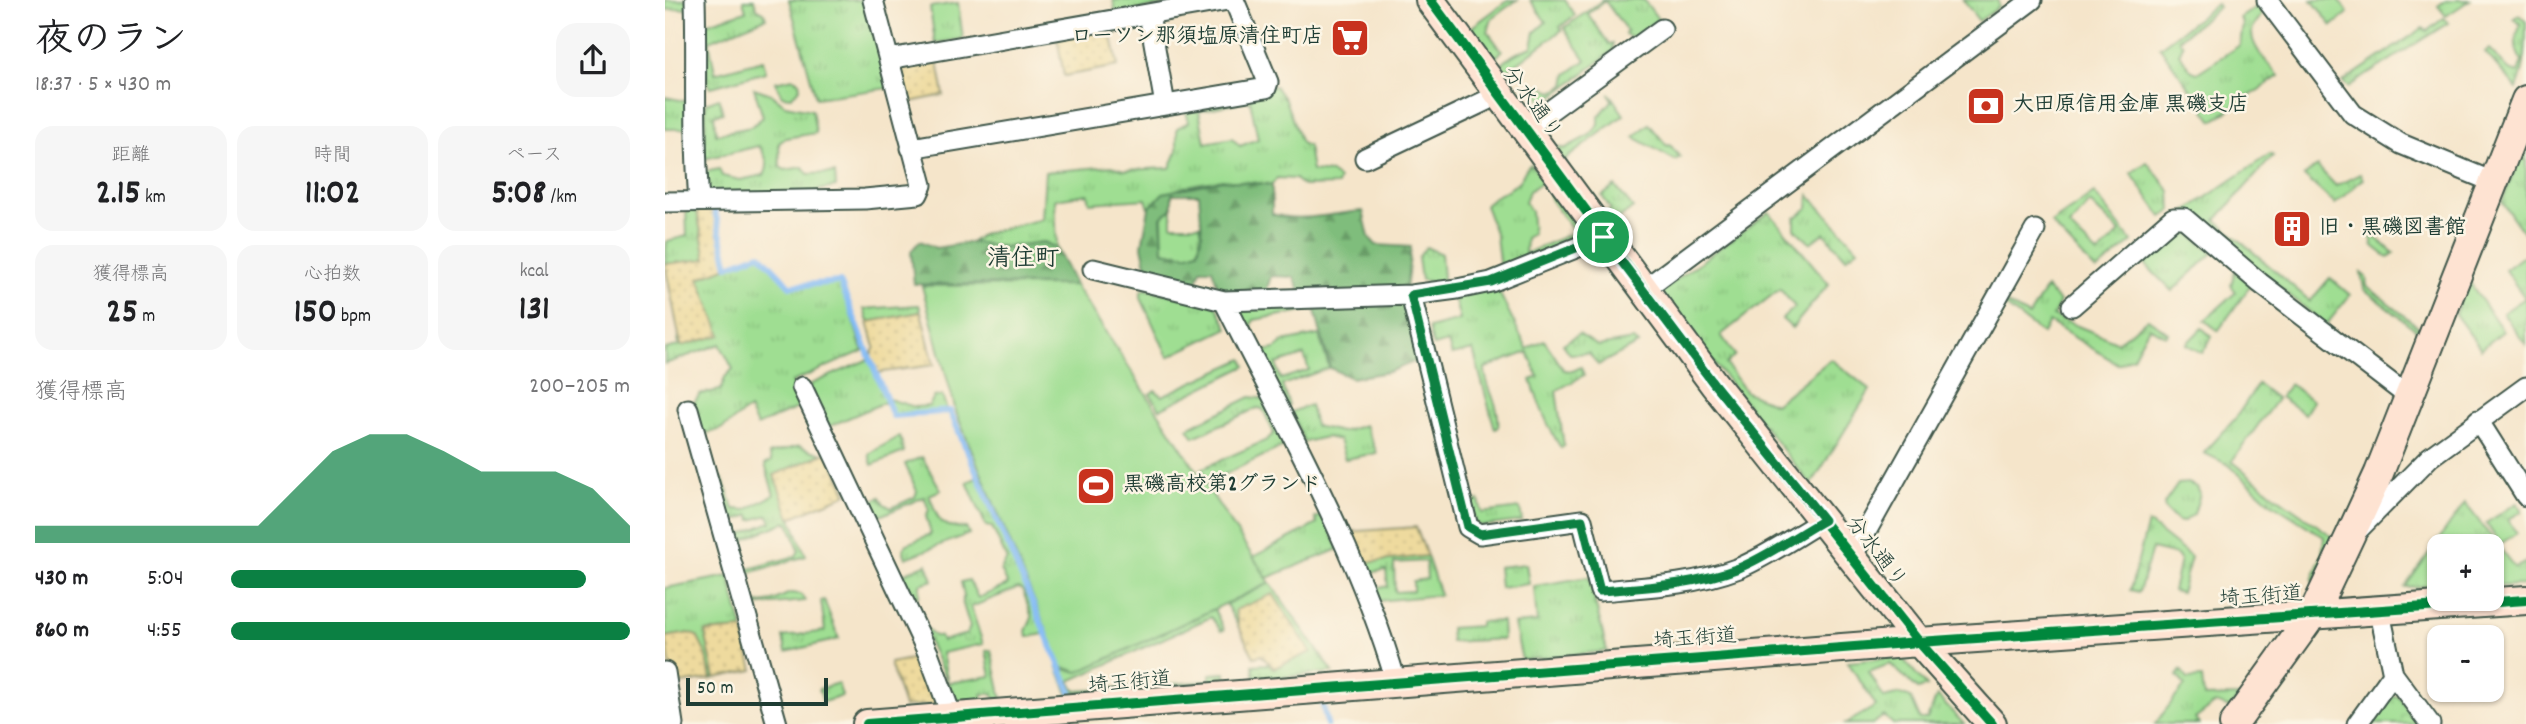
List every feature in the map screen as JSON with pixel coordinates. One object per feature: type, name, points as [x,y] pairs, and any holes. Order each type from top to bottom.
[{"type":"street","points":[[695,0],[698,82],[695,151],[699,200]]},
{"type":"street","points":[[665,202],[865,198],[918,194],[922,185],[873,0]]},
{"type":"street","points":[[890,59],[1228,0]]},
{"type":"street","points":[[911,148],[1266,88],[1268,82],[1234,0]]},
{"type":"street","name":"分水通り","points":[[1430,0],[1642,290],[1919,642],[1992,724]]},
{"type":"street","points":[[1642,290],[2032,0]]},
{"type":"street","points":[[2267,0],[2353,114],[2401,144],[2493,182]]},
{"type":"street","points":[[1149,14],[1165,105]]},
{"type":"street","points":[[1525,129],[1662,29]]},
{"type":"street","points":[[1365,158],[1500,94]]},
{"type":"street","points":[[2234,724],[2313,614],[2349,538],[2409,397],[2526,100]]},
{"type":"street","points":[[2072,306],[2173,218],[2184,218],[2260,283],[2409,397]]},
{"type":"street","points":[[1853,555],[2035,230]]},
{"type":"street","points":[[1093,269],[1224,301],[1411,295],[1491,282],[1603,237]]},
{"type":"street","points":[[1411,295],[1468,527],[1480,534],[1582,520],[1600,591],[1678,584],[1711,577],[1742,567],[1824,520]]},
{"type":"street","points":[[1224,301],[1354,564],[1378,620],[1396,682]]},
{"type":"street","points":[[802,387],[929,655],[952,717]]},
{"type":"street","points":[[2349,538],[2374,517],[2430,457],[2526,387]]},
{"type":"street","points":[[688,409],[777,724]]},
{"type":"street","points":[[2478,420],[2526,496]]},
{"type":"street","name":"埼玉街道","points":[[867,724],[952,717],[983,719],[1396,682],[2379,608],[2526,600]]},
{"type":"street","points":[[2379,608],[2393,674],[2430,724]]},
{"type":"street","points":[[665,672],[673,724]]},
{"type":"street","points":[[2357,724],[2393,674]]},
{"type":"green space","points":[[665,0],[690,0],[691,8],[665,10]]},
{"type":"green space","points":[[743,0],[754,0],[757,9],[764,12],[766,18],[709,41],[715,73],[763,60],[766,72],[711,87],[707,82],[705,24],[746,11]]},
{"type":"green space","points":[[789,0],[866,0],[889,88],[816,98]]},
{"type":"green space","points":[[1113,0],[1191,0],[1116,14]]},
{"type":"green space","points":[[1508,0],[1517,0],[1492,18],[1488,32],[1502,51],[1491,63],[1468,30]]},
{"type":"green space","points":[[1530,0],[1565,0],[1575,15],[1560,27],[1562,30],[1501,75],[1498,71],[1504,62],[1532,47],[1535,32],[1546,22]]},
{"type":"green space","points":[[1603,0],[1644,0],[1658,19],[1632,38],[1625,34],[1627,31],[1605,1],[1588,14],[1609,44],[1613,43],[1613,51],[1544,103],[1532,87],[1539,85],[1553,92],[1565,85],[1567,74],[1586,60],[1564,28]]},
{"type":"green space","points":[[1963,0],[1998,0],[1999,7],[1979,21]]},
{"type":"green space","points":[[2312,0],[2339,0],[2348,13],[2332,26]]},
{"type":"green space","points":[[2446,0],[2470,0],[2446,16],[2438,6]]},
{"type":"green space","points":[[958,3],[963,39],[935,43],[930,7]]},
{"type":"green space","points":[[2217,4],[2219,7],[2179,39],[2183,45],[2179,54],[2192,71],[2197,73],[2240,45],[2243,23],[2240,18],[2258,6],[2262,14],[2253,28],[2253,41],[2260,54],[2279,76],[2213,121],[2160,47]]},
{"type":"green space","points":[[2519,15],[2526,22],[2526,39],[2524,64],[2517,89],[2485,52],[2489,49],[2509,70],[2518,73],[2522,61],[2517,52],[2516,39],[2521,25],[2514,18]]},
{"type":"green space","points":[[2444,18],[2448,23],[2348,87],[2343,82],[2423,28],[2427,31]]},
{"type":"green space","points":[[793,78],[799,81],[800,89],[791,97],[782,96],[775,82]]},
{"type":"green space","points":[[1275,86],[1285,100],[1301,143],[1308,146],[1312,171],[1331,173],[1339,179],[1337,185],[1303,186],[1295,179],[1277,178],[1272,185],[1240,181],[1206,182],[1175,190],[1149,208],[1146,199],[1090,203],[1088,194],[1055,199],[1057,248],[1044,242],[1005,247],[972,242],[983,234],[1042,219],[1045,172],[1112,166],[1124,170],[1170,168],[1177,152],[1177,128],[1189,122],[1185,108]],"holes":[[[1250,100],[1258,139],[1240,146],[1232,138],[1205,143],[1199,111]]]},
{"type":"green space","points":[[754,88],[771,94],[785,105],[812,110],[816,133],[786,138],[779,143],[780,167],[785,170],[803,167],[808,174],[835,173],[836,187],[818,190],[815,194],[708,196],[705,172],[719,169],[722,176],[740,180],[764,175],[766,171],[766,160],[759,146],[704,159],[706,103],[719,98],[723,113],[714,115],[716,134],[751,127],[763,117]]},
{"type":"green space","points":[[1609,93],[1624,115],[1563,161],[1554,149],[1564,149],[1590,135],[1599,125],[1599,116],[1612,101]]},
{"type":"green space","points":[[665,97],[690,102],[691,129],[665,129]]},
{"type":"green space","points":[[1649,124],[1680,157],[1675,160],[1634,137]]},
{"type":"green space","points":[[2526,140],[2526,236],[2502,202]]},
{"type":"green space","points":[[2270,154],[2273,156],[2216,220],[2310,301],[2330,278],[2350,295],[2326,325],[2186,211]]},
{"type":"green space","points":[[2147,162],[2170,191],[2171,211],[2162,217],[2131,173]]},
{"type":"green space","points":[[1531,164],[1544,181],[1529,191],[1525,202],[1531,211],[1533,234],[1526,238],[1525,254],[1574,232],[1550,199],[1550,189],[1584,237],[1500,269],[1496,236],[1485,205],[1514,186]]},
{"type":"green space","points":[[2317,166],[2336,186],[2360,174],[2363,179],[2335,204],[2304,176]]},
{"type":"green space","points":[[1222,180],[1272,185],[1272,214],[1283,217],[1306,218],[1363,211],[1369,237],[1376,245],[1411,247],[1405,299],[1422,359],[1388,372],[1351,378],[1330,368],[1313,303],[1300,290],[1294,277],[1271,276],[1266,292],[1219,289],[1212,269],[1201,269],[1196,284],[1148,274],[1142,246],[1149,208],[1163,193]],"holes":[[[1172,194],[1199,194],[1202,233],[1198,251],[1186,255],[1163,251],[1161,217],[1172,209]]]},
{"type":"green space","points":[[1615,186],[1633,208],[1609,227],[1601,217],[1611,209],[1602,196]]},
{"type":"green space","points":[[2094,193],[2132,242],[2096,271],[2051,223]],"holes":[[[2090,203],[2120,232],[2098,254],[2069,226]]]},
{"type":"green space","points":[[1809,195],[1858,249],[1846,258],[1824,233],[1810,243],[1795,229],[1795,218],[1808,208]]},
{"type":"green space","points":[[696,205],[706,260],[665,264],[667,241],[687,236],[686,206]]},
{"type":"green space","points":[[1172,209],[1172,225],[1200,225],[1202,233],[1198,251],[1186,255],[1163,251],[1162,217]]},
{"type":"green space","points":[[1769,212],[1829,284],[1792,328],[1782,319],[1795,307],[1780,289],[1721,335],[1735,355],[1726,364],[1746,392],[1775,404],[1831,359],[1870,390],[1811,485],[1658,293]]},
{"type":"green space","points":[[2178,224],[2213,253],[2172,291],[2137,256]]},
{"type":"green space","points":[[2370,233],[2394,253],[2388,258],[2373,246]]},
{"type":"green space","points":[[920,241],[936,248],[972,242],[1005,247],[1044,242],[1057,248],[1075,285],[914,284],[911,251]]},
{"type":"green space","points":[[1426,247],[1441,254],[1443,278],[1440,283],[1421,280],[1418,258]]},
{"type":"green space","points":[[760,254],[790,286],[840,282],[863,351],[792,382],[802,406],[757,426],[749,409],[721,429],[700,432],[693,404],[700,394],[721,390],[725,377],[733,369],[720,344],[665,364],[665,349],[678,346],[680,323],[699,278]]},
{"type":"green space","points":[[2526,254],[2526,345],[2503,313],[2525,298],[2505,270]]},
{"type":"green space","points":[[2235,271],[2251,285],[2218,331],[2205,320],[2236,292],[2231,285]]},
{"type":"green space","points":[[2361,273],[2366,277],[2367,286],[2421,329],[2420,333],[2364,289]]},
{"type":"green space","points":[[2468,280],[2503,331],[2481,349],[2455,314]]},
{"type":"green space","name":"黒磯高校第2グランド","points":[[1075,285],[1270,583],[1079,672],[1062,667],[957,415],[922,286]]},
{"type":"green space","points":[[1496,286],[1527,349],[1544,340],[1564,370],[1573,371],[1581,367],[1584,375],[1556,391],[1564,446],[1561,448],[1540,407],[1531,380],[1538,377],[1528,352],[1485,368],[1497,411],[1498,428],[1495,429],[1473,350],[1452,355],[1448,342],[1433,346],[1429,328],[1460,320],[1454,297]]},
{"type":"green space","points":[[2046,288],[2060,302],[2053,316],[2117,342],[2148,319],[2168,333],[2166,336],[2149,327],[2133,357],[2118,364],[2049,322],[2043,334],[2005,306],[2007,304],[2029,316]]},
{"type":"green space","points":[[1146,289],[1216,305],[1228,328],[1168,357],[1141,298],[1141,291]]},
{"type":"green space","points":[[1313,303],[1315,309],[1254,320],[1251,325],[1258,343],[1265,351],[1275,349],[1283,342],[1319,335],[1329,368],[1282,385],[1289,405],[1284,406],[1238,312],[1238,306]],"holes":[[[1304,355],[1309,370],[1281,379],[1276,364]]]},
{"type":"green space","points":[[919,305],[921,312],[868,322],[864,309]]},
{"type":"green space","points":[[2202,328],[2212,337],[2202,353],[2186,344]]},
{"type":"green space","points":[[1579,334],[1598,346],[1633,340],[1638,344],[1598,365],[1589,353],[1570,354],[1563,344]]},
{"type":"green space","points":[[869,359],[885,398],[915,407],[929,406],[934,397],[942,396],[947,410],[893,416],[885,402],[828,427],[809,390],[811,384]]},
{"type":"green space","points":[[1243,359],[1246,366],[1160,409],[1150,394],[1155,390],[1162,396]]},
{"type":"green space","points":[[2258,384],[2277,399],[2232,461],[2271,493],[2335,538],[2315,582],[2312,580],[2322,555],[2324,537],[2271,503],[2229,465],[2204,453],[2235,419]]},
{"type":"green space","points":[[2290,384],[2313,401],[2305,414],[2280,397]]},
{"type":"green space","points":[[1250,397],[1266,399],[1288,444],[1209,482],[1201,469],[1267,440],[1274,433],[1263,409],[1257,408],[1194,437],[1188,428]]},
{"type":"green space","points":[[1310,405],[1315,426],[1341,432],[1365,425],[1377,453],[1345,459],[1339,440],[1326,437],[1304,442],[1291,412]]},
{"type":"green space","points":[[900,436],[904,452],[872,465],[869,454]]},
{"type":"green space","points":[[799,446],[822,454],[774,475],[806,556],[746,574],[745,570],[796,556],[799,550],[789,523],[785,522],[745,539],[743,553],[736,550],[732,538],[771,522],[768,515],[752,520],[750,515],[731,522],[726,519],[716,480],[722,478],[734,509],[746,510],[774,495],[765,464],[772,461],[769,454]]},
{"type":"green space","points":[[922,457],[941,490],[929,495],[940,521],[949,526],[966,528],[969,534],[906,558],[903,549],[907,544],[931,534],[926,516],[929,510],[924,497],[873,519],[867,503],[880,497],[883,503],[891,508],[915,497],[917,491],[905,464]]},
{"type":"green space","points":[[981,476],[1049,633],[1028,637],[1026,631],[1032,618],[1023,591],[1018,588],[971,607],[983,644],[942,653],[948,683],[991,676],[986,651],[991,650],[1002,699],[996,699],[992,694],[982,694],[983,700],[956,701],[920,623],[935,636],[940,636],[942,641],[967,634],[970,627],[962,601],[964,596],[961,582],[969,580],[978,598],[1008,585],[1001,570],[1007,559],[992,527],[986,526],[967,482]]},
{"type":"green space","points":[[2188,483],[2197,487],[2200,494],[2194,514],[2183,522],[2177,521],[2165,509],[2164,504],[2178,484]]},
{"type":"green space","points":[[1479,500],[1482,513],[1520,508],[1522,521],[1482,526],[1475,523],[1471,502]]},
{"type":"green space","points":[[2465,503],[2489,534],[2443,534]]},
{"type":"green space","points":[[2517,503],[2522,511],[2508,520],[2517,533],[2504,541],[2504,534],[2493,534],[2486,523]]},
{"type":"green space","points":[[1323,515],[1339,549],[1267,578],[1253,557],[1317,524],[1315,518]]},
{"type":"green space","points":[[2148,523],[2191,557],[2181,593],[2173,591],[2180,560],[2177,555],[2152,549],[2139,592],[2130,590]]},
{"type":"green space","points":[[2504,554],[2515,568],[2526,562],[2526,585],[2504,586]]},
{"type":"green space","points":[[1427,556],[1440,595],[1378,601],[1371,586],[1388,587],[1386,570],[1373,572],[1373,578],[1368,578],[1362,563]],"holes":[[[1426,561],[1427,579],[1413,581],[1413,591],[1395,592],[1394,563]]]},
{"type":"green space","points":[[2427,556],[2427,586],[2405,587]]},
{"type":"green space","points":[[927,564],[933,580],[920,584],[919,596],[911,600],[902,580],[903,574]]},
{"type":"green space","points":[[1526,564],[1529,584],[1500,588],[1498,567]]},
{"type":"green space","points":[[729,576],[743,629],[705,632],[715,678],[711,679],[706,654],[689,633],[666,637],[665,588]]},
{"type":"green space","points":[[1589,577],[1607,651],[1522,660],[1514,624],[1537,622],[1534,586]]},
{"type":"green space","points":[[1270,583],[1333,672],[1255,680],[1253,665],[1268,664],[1274,668],[1311,652],[1239,628],[1226,604]]},
{"type":"green space","points":[[790,593],[801,594],[805,601],[753,606],[773,601]]},
{"type":"green space","points":[[824,600],[839,639],[786,652],[783,637],[825,631],[821,601]]},
{"type":"green space","points":[[1214,609],[1224,630],[1221,631],[1211,617],[1070,681],[1076,691],[1210,681],[1210,674],[1225,673],[1226,682],[1068,694],[1058,668],[1079,672]]},
{"type":"green space","points":[[1502,621],[1503,639],[1451,642],[1450,628]]},
{"type":"green space","points":[[1897,657],[1903,659],[1927,686],[1918,689],[1890,664],[1869,672],[1884,698],[1900,694],[1911,698],[1920,719],[1927,719],[1937,696],[1964,724],[1893,724],[1884,716],[1872,724],[1845,724],[1876,706],[1848,662]]},
{"type":"green space","points":[[2181,670],[2188,679],[2202,678],[2204,697],[2240,696],[2230,708],[2216,703],[2195,719],[2199,724],[2155,724],[2185,685],[2177,676]]},
{"type":"green space","points":[[838,683],[842,696],[823,702],[819,689]]},
{"type":"green space","points":[[2385,696],[2398,696],[2419,724],[2374,724],[2369,718]]},
{"type":"sand","points":[[1110,27],[1118,66],[1064,76],[1057,37]]},
{"type":"sand","points":[[937,57],[944,95],[905,103],[899,70],[903,64]]},
{"type":"sand","points":[[696,205],[712,205],[727,267],[699,278],[721,335],[681,346],[665,264],[706,259]]},
{"type":"sand","points":[[921,312],[934,365],[876,373],[869,359],[875,347],[868,322]]},
{"type":"sand","points":[[828,452],[847,494],[790,518],[774,475]]},
{"type":"sand","points":[[1416,527],[1427,556],[1362,563],[1346,532]]},
{"type":"sand","points":[[1273,594],[1311,652],[1274,668],[1261,655],[1254,657],[1239,628],[1235,610]]},
{"type":"sand","points":[[743,629],[753,670],[715,678],[705,632]]},
{"type":"sand","points":[[689,633],[697,636],[706,654],[711,679],[673,685],[666,637]]},
{"type":"sand","points":[[922,657],[940,704],[904,707],[890,663]]},
{"type":"waterway","points":[[713,204],[728,266],[760,254],[790,286],[840,282],[893,416],[950,411],[1071,692]]},
{"type":"waterway","points":[[1321,697],[1327,724]]},
{"type":"cycle path","points":[[1430,0],[1714,384],[1919,642],[1992,724]]},
{"type":"cycle path","points":[[867,724],[1919,642],[2526,600]]},
{"type":"place","name":"ローソン那須塩原清住町店","points":[[1350,38]]},
{"type":"place","name":"大田原信用金庫 黒磯支店","points":[[1986,106]]},
{"type":"place","name":"旧・黒磯図書館","points":[[2292,229]]},
{"type":"place","name":"黒磯高校第2グランド","points":[[1096,486]]},
{"type":"district","name":"清住町","points":[[1023,260]]},
{"type":"route","points":[[1603,237],[1714,384],[1824,520],[1742,567],[1711,577],[1678,584],[1600,591],[1582,520],[1480,534],[1468,527],[1411,295],[1491,282],[1603,237]]}]
